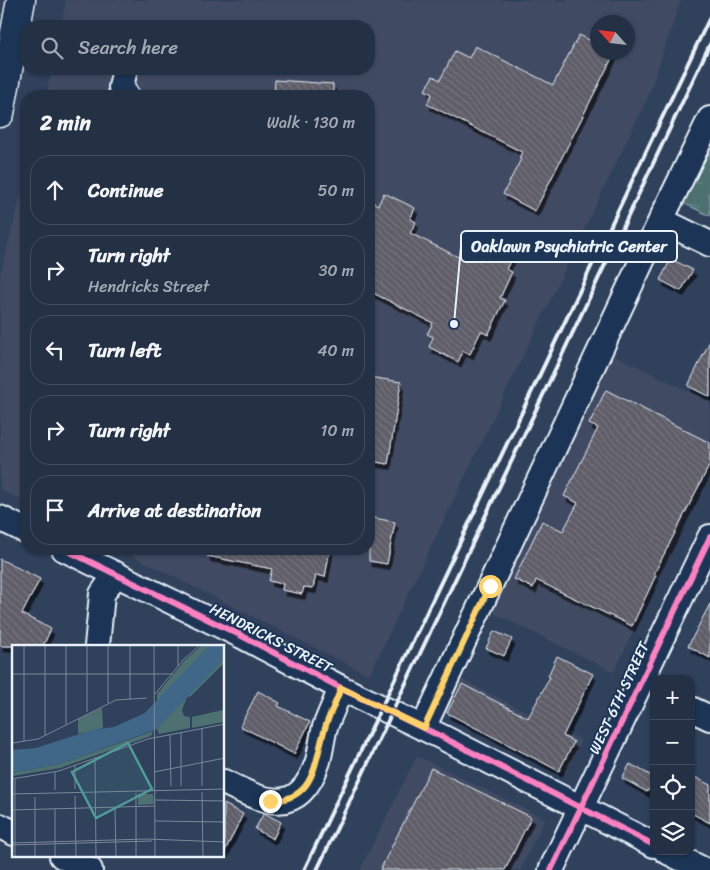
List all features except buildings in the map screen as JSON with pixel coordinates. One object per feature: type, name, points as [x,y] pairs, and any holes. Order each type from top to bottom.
[{"type":"main road","points":[[0,113],[21,0]]},
{"type":"street","points":[[123,90],[121,87],[124,75]]},
{"type":"street","points":[[424,728],[710,119]]},
{"type":"street","points":[[661,220],[710,244]]},
{"type":"street","points":[[0,518],[20,528]]},
{"type":"street","name":"WEST 6TH STREET","points":[[551,870],[581,807],[647,687],[707,553]]},
{"type":"street","name":"HENDRICKS STREET","points":[[76,555],[242,636],[341,688],[650,843]]},
{"type":"street","points":[[97,645],[102,594],[116,574]]},
{"type":"street","points":[[225,782],[248,794],[270,801],[284,801],[304,789],[314,772],[325,729],[341,688]]},
{"type":"street","points":[[695,711],[710,718]]},
{"type":"street","points":[[0,826],[12,832]]},
{"type":"street","points":[[674,855],[704,870]]},
{"type":"shaded area","points":[[66,0],[681,0],[647,99],[369,675],[131,555],[375,555],[375,90],[47,90],[51,75],[375,75],[375,20],[62,20]]},
{"type":"shaded area","points":[[20,200],[20,499],[0,489],[0,275]]},
{"type":"shaded area","points":[[610,353],[710,402],[710,471],[614,672],[492,612]]},
{"type":"shaded area","points":[[459,678],[581,740],[566,773],[443,712]]},
{"type":"shaded area","points":[[417,756],[545,819],[520,870],[360,870]]},
{"type":"green space","points":[[710,148],[710,216],[683,203]]},
{"type":"railway","points":[[304,870],[710,17]]},
{"type":"railway","points":[[317,870],[710,44]]},
{"type":"cycle path","points":[[551,870],[710,537]]},
{"type":"cycle path","points":[[76,555],[242,636],[341,688],[650,843]]},
{"type":"place","name":"Oaklawn Psychiatric Center","points":[[454,324]]},
{"type":"route","points":[[270,801],[284,801],[304,789],[314,772],[325,729],[341,688],[424,728],[490,586]]}]
